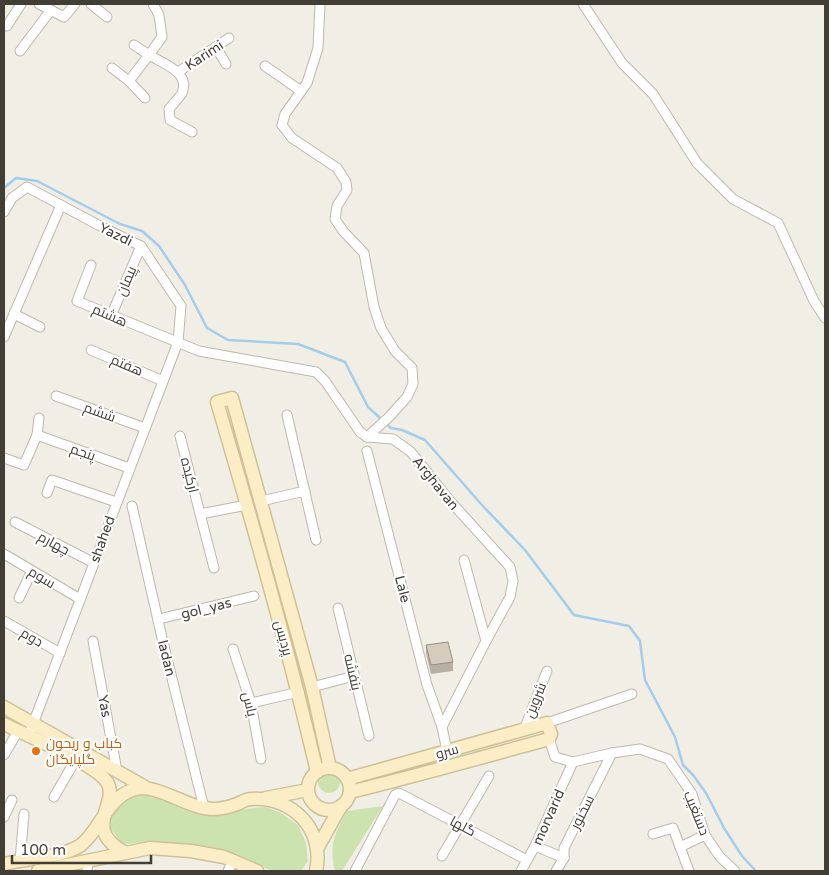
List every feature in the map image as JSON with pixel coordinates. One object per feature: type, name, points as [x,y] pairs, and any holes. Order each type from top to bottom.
[{"type":"street","points":[[8,26],[21,4]]},
{"type":"street","points":[[39,4],[64,17],[75,4]]},
{"type":"street","points":[[91,4],[107,16]]},
{"type":"street","points":[[129,81],[162,38],[159,16],[153,4]]},
{"type":"street","points":[[178,342],[199,351],[316,372],[325,381],[360,432],[367,437],[407,397],[413,384],[412,368],[395,351],[381,328],[374,306],[364,253],[343,231],[335,218],[337,206],[347,190],[346,182],[337,168],[292,138],[282,124],[284,114],[307,83],[318,48],[320,4]]},
{"type":"street","points":[[583,4],[622,63],[653,94],[697,163],[732,199],[778,223],[814,302],[825,318]]},
{"type":"street","points":[[20,51],[51,10]]},
{"type":"street","name":"Karimi","points":[[178,72],[229,38]]},
{"type":"street","points":[[134,46],[178,72],[184,82],[182,93],[169,108],[170,120],[192,132]]},
{"type":"street","points":[[216,47],[226,64]]},
{"type":"street","points":[[265,66],[301,91]]},
{"type":"street","points":[[112,68],[129,81],[145,98]]},
{"type":"street","name":"Yazdi","points":[[4,212],[12,198],[27,187],[141,246],[181,306],[178,342]]},
{"type":"street","points":[[4,336],[61,205]]},
{"type":"street","name":"پیمان","points":[[111,316],[141,246]]},
{"type":"street","name":"هشتم","points":[[91,265],[77,301],[178,342]]},
{"type":"street","points":[[14,314],[40,327]]},
{"type":"street","name":"shahed","points":[[4,755],[34,722],[178,342]]},
{"type":"street","name":"هفتم","points":[[91,350],[163,381]]},
{"type":"street","name":"ششم","points":[[56,396],[145,428]]},
{"type":"street","name":"پردیس","points":[[317,772],[298,692],[248,505],[217,402],[232,398],[312,687],[330,768]]},
{"type":"street","points":[[287,415],[316,540]]},
{"type":"street","points":[[4,458],[24,465],[37,436],[39,418]]},
{"type":"street","name":"پنجم","points":[[37,436],[129,468]]},
{"type":"street","name":"ارکیده","points":[[180,436],[214,568]]},
{"type":"street","name":"Arghavan","points":[[367,437],[393,439],[411,452],[450,501],[510,567],[513,581],[510,597],[442,727]]},
{"type":"street","name":"Lale","points":[[367,451],[427,684],[442,727]]},
{"type":"street","points":[[47,493],[52,480],[116,502]]},
{"type":"street","points":[[200,514],[305,491]]},
{"type":"street","name":"ladan","points":[[132,506],[204,808]]},
{"type":"street","name":"چهارم","points":[[15,522],[94,564]]},
{"type":"street","name":"سوم","points":[[4,554],[80,599]]},
{"type":"street","points":[[464,560],[486,642]]},
{"type":"street","points":[[19,598],[32,571]]},
{"type":"street","name":"gol_yas","points":[[159,620],[254,596]]},
{"type":"street","name":"بنفشه","points":[[338,608],[369,736]]},
{"type":"street","name":"دوم","points":[[4,621],[60,653]]},
{"type":"street","name":"Yas","points":[[93,641],[117,771]]},
{"type":"street","name":"یاس","points":[[234,649],[251,703],[261,759]]},
{"type":"street","name":"شروین","points":[[524,730],[547,671]]},
{"type":"street","points":[[251,703],[354,676]]},
{"type":"street","points":[[573,762],[555,757],[549,739],[551,734],[547,723],[632,694]]},
{"type":"street","points":[[4,707],[34,722],[145,787],[204,808],[222,808],[246,799],[263,799],[308,790]]},
{"type":"street","name":"سرو","points":[[347,779],[547,723]]},
{"type":"street","points":[[4,724],[76,759],[103,777],[108,783],[110,795],[104,816],[104,830],[108,840],[124,852]]},
{"type":"street","points":[[442,727],[447,751]]},
{"type":"street","name":"سرو","points":[[350,792],[416,776],[549,739]]},
{"type":"street","points":[[488,740],[492,754]]},
{"type":"street","name":"دستغیب","points":[[573,762],[640,749],[668,759],[692,794],[705,835],[720,857],[735,871]]},
{"type":"street","name":"سخنور","points":[[556,871],[564,858],[564,848],[612,753]]},
{"type":"street","points":[[54,798],[76,759]]},
{"type":"street","name":"morvarid","points":[[521,871],[535,846],[573,762]]},
{"type":"street","points":[[318,847],[341,806],[348,799],[350,792],[347,779],[337,770],[330,768],[317,772],[309,783],[308,790],[313,802],[318,807],[331,810],[341,806]]},
{"type":"street","points":[[442,856],[489,776]]},
{"type":"street","points":[[4,864],[58,854],[79,846],[89,837],[122,794],[133,789],[145,787]]},
{"type":"street","name":"گلها","points":[[355,871],[395,795],[399,793],[527,860]]},
{"type":"street","points":[[263,799],[286,806],[303,819],[313,834],[318,847],[318,869]]},
{"type":"street","points":[[4,816],[12,800]]},
{"type":"street","points":[[20,861],[24,814]]},
{"type":"street","points":[[653,834],[673,828],[689,871]]},
{"type":"street","points":[[680,847],[705,835]]},
{"type":"street","points":[[535,846],[564,858]]},
{"type":"street","points":[[38,871],[88,866],[124,852],[141,848],[158,848],[224,857],[230,866],[257,871]]},
{"type":"green space","points":[[329,771],[337,774],[340,782],[337,790],[329,793],[321,790],[318,782],[321,774]]},
{"type":"green space","points":[[143,794],[205,814],[219,814],[265,807],[281,813],[298,825],[306,843],[308,861],[301,871],[272,871],[229,852],[170,843],[146,842],[126,844],[120,841],[109,826],[110,820],[116,809],[125,801]]},
{"type":"green space","points":[[383,806],[342,871],[335,871],[333,862],[334,840],[347,811]]},
{"type":"building","points":[[448,642],[453,662],[431,665],[426,645]]},
{"type":"waterway","points":[[4,188],[16,178],[37,181],[120,224],[142,231],[159,246],[185,285],[207,328],[228,340],[298,344],[345,362],[368,407],[391,428],[402,430],[425,440],[481,504],[525,550],[574,615],[629,626],[640,641],[645,680],[675,737],[683,765],[706,793],[724,828],[742,856],[756,871]]},
{"type":"place","name":"کباب و ریحون گلپایگان","points":[[36,751]]}]
